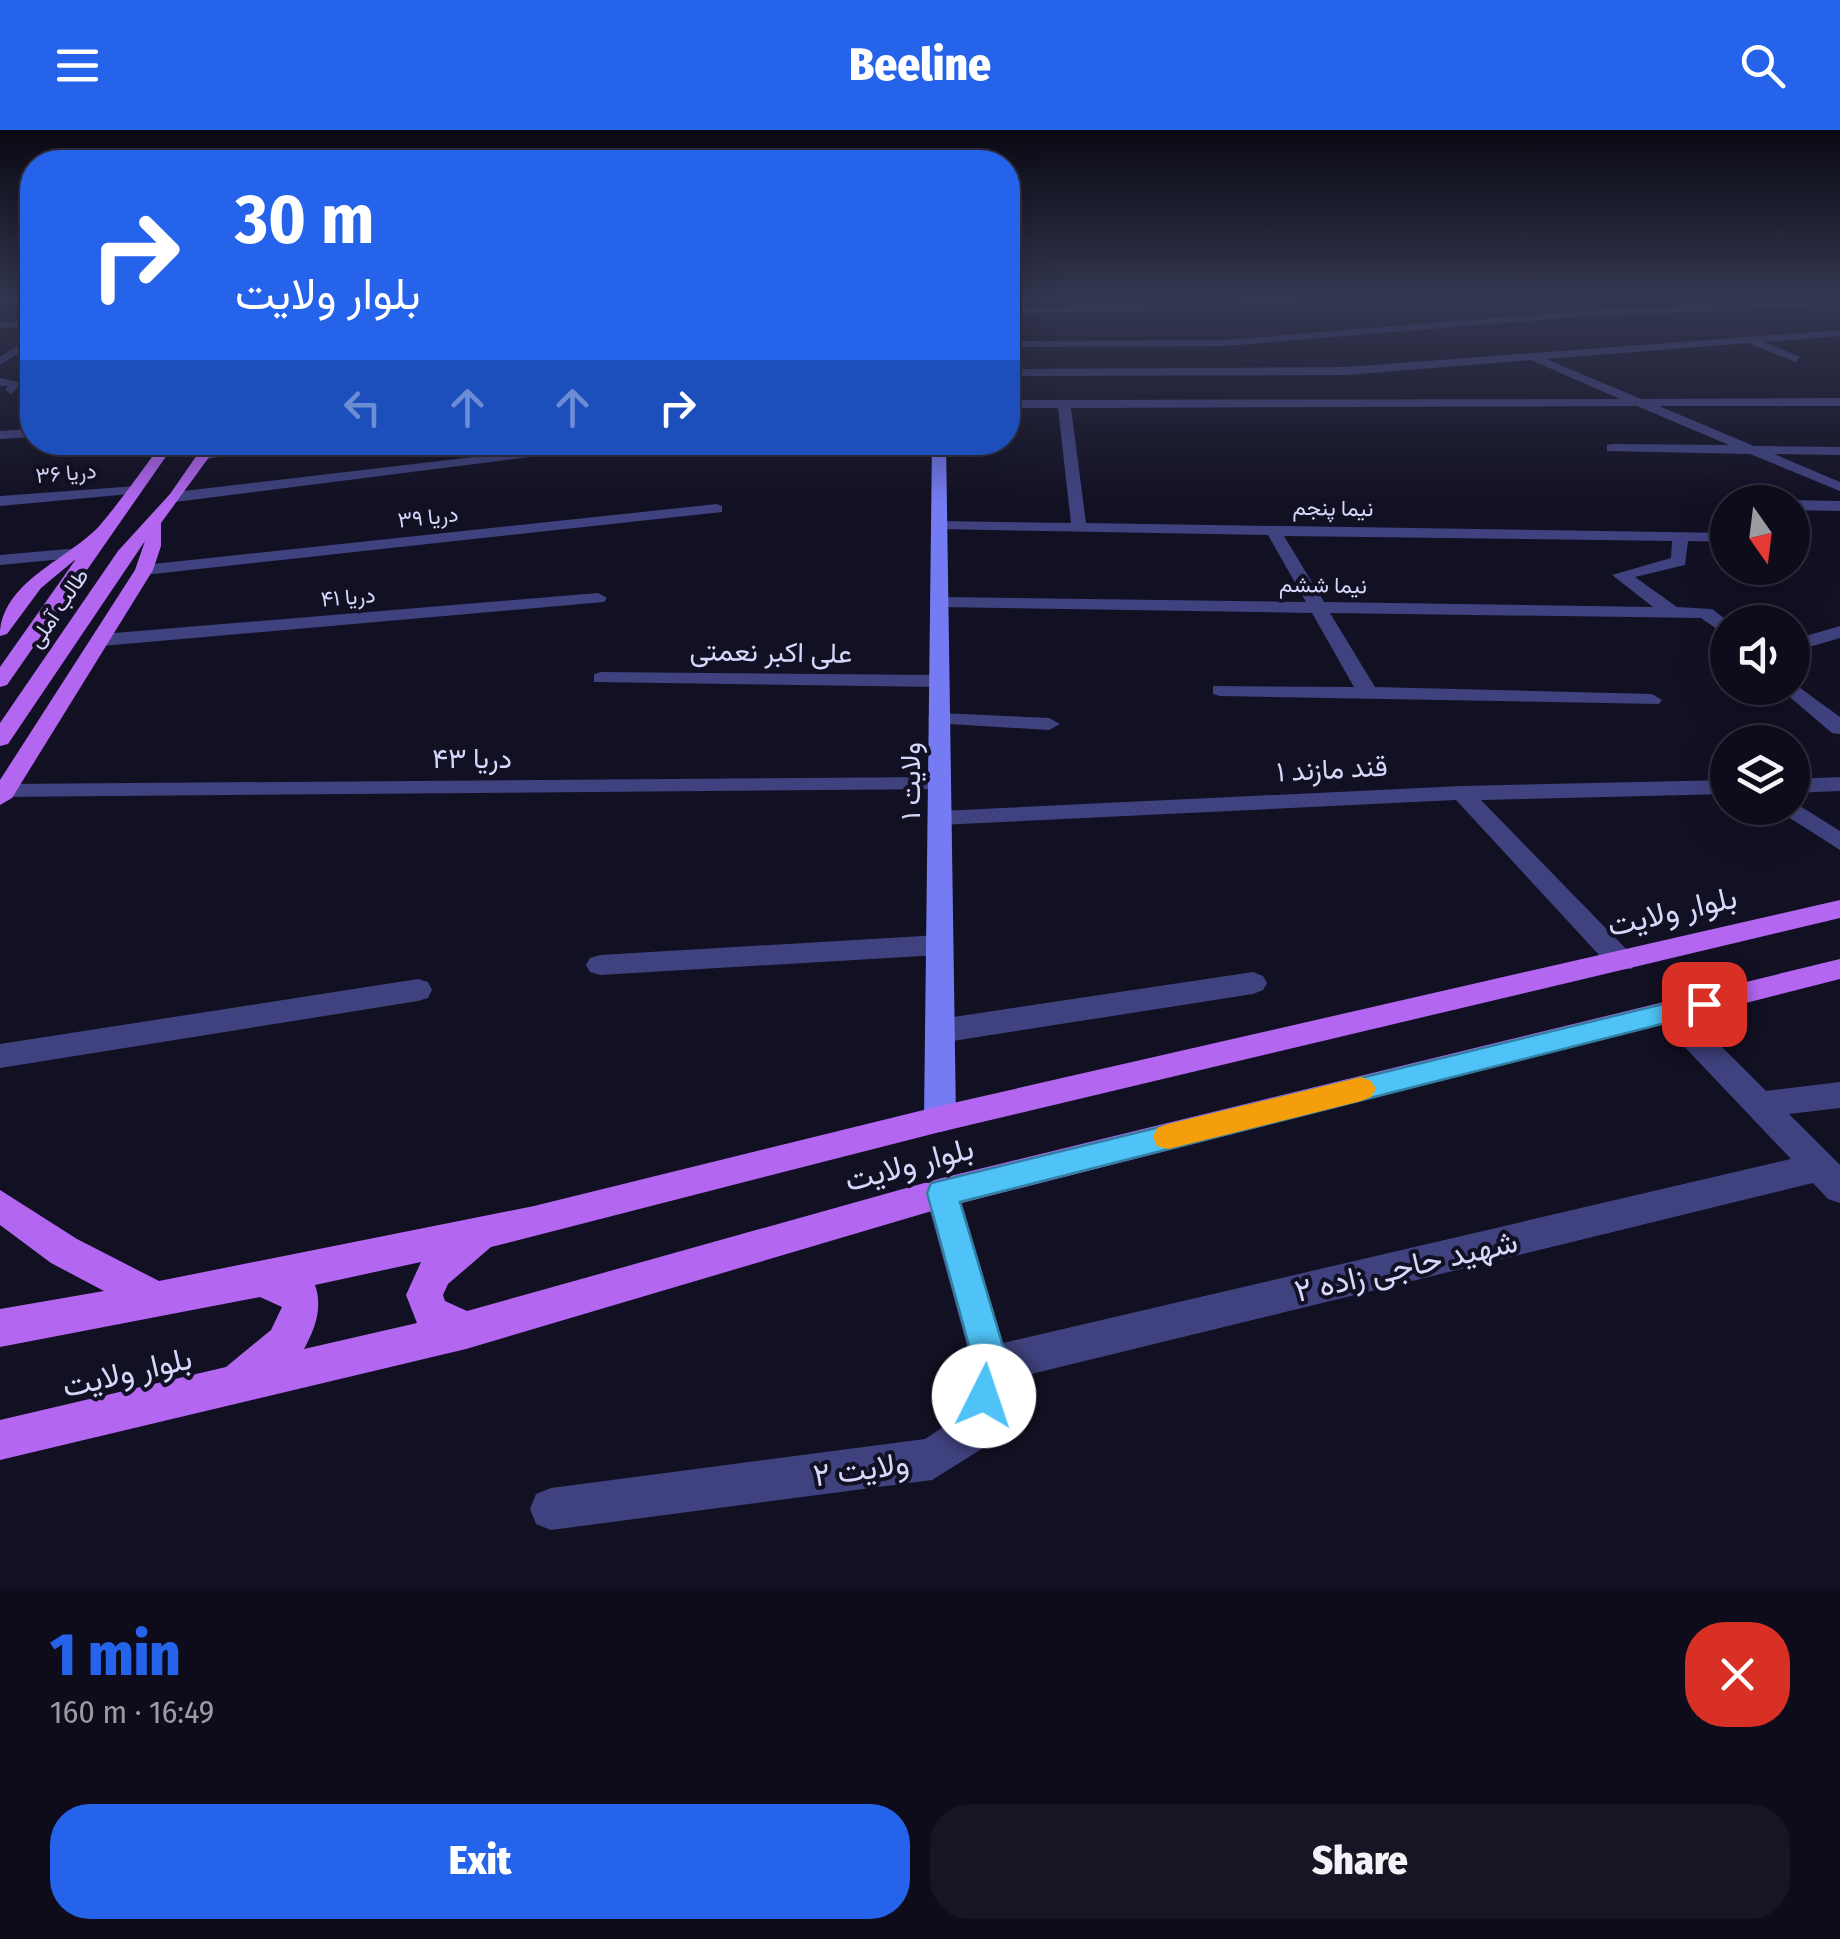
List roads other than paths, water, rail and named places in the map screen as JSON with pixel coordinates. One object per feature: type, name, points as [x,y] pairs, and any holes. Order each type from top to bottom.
[{"type":"main road","points":[[0,630],[35,584],[75,559],[105,529],[161,455]]},
{"type":"main road","name":"طالب آملی","points":[[0,739],[124,555],[175,497],[205,455]]},
{"type":"main road","points":[[2,795],[144,570],[153,546],[153,522]]},
{"type":"main road","name":"طالب آملی","points":[[0,681],[75,559]]},
{"type":"main road","name":"بلوار ولایت","points":[[0,1328],[259,1280],[534,1222],[940,1119],[1840,909]]},
{"type":"main road","name":"بلوار ولایت","points":[[0,1440],[466,1330],[942,1193],[1840,970]]},
{"type":"main road","points":[[0,1204],[64,1251],[153,1297]]},
{"type":"main road","points":[[466,1330],[432,1314],[424,1296],[435,1272],[484,1230]]},
{"type":"main road","points":[[233,1385],[292,1338],[303,1312],[300,1292],[259,1280]]},
{"type":"street","points":[[1020,372],[1330,372],[1401,367]]},
{"type":"street","points":[[1555,367],[1840,487]]},
{"type":"street","points":[[1497,384],[1517,401]]},
{"type":"street","points":[[1020,404],[1840,402]]},
{"type":"street","points":[[1064,404],[1079,527]]},
{"type":"street","points":[[1612,448],[1840,451]]},
{"type":"street","points":[[175,497],[532,455]]},
{"type":"street","name":"ولایت ۱","points":[[940,455],[940,1119]]},
{"type":"street","name":"دریا ۳۶","points":[[0,502],[136,490]]},
{"type":"street","points":[[1810,505],[1840,506]]},
{"type":"street","name":"دریا ۳۹","points":[[144,570],[718,509]]},
{"type":"street","name":"نیما پنجم","points":[[940,526],[1710,537]]},
{"type":"street","points":[[1273,530],[1367,692]]},
{"type":"street","points":[[1672,612],[1621,575],[1680,560],[1680,536]]},
{"type":"street","points":[[0,560],[75,559]]},
{"type":"street","name":"دریا ۴۱","points":[[102,640],[598,598]]},
{"type":"street","name":"نیما ششم","points":[[940,602],[1706,612],[1710,616]]},
{"type":"street","points":[[1810,641],[1840,632]]},
{"type":"street","name":"علی اکبر نعمتی","points":[[601,678],[939,681]]},
{"type":"street","points":[[1220,690],[1652,700]]},
{"type":"street","points":[[1810,704],[1840,728]]},
{"type":"street","points":[[940,719],[1049,724]]},
{"type":"street","name":"دریا ۴۳","points":[[2,795],[940,784]]},
{"type":"street","points":[[1810,785],[1840,784]]},
{"type":"street","name":"قند مازند ۱","points":[[940,818],[1462,793],[1710,787]]},
{"type":"street","points":[[1462,793],[1622,962]]},
{"type":"street","points":[[1810,822],[1840,842]]},
{"type":"street","points":[[600,964],[939,946]]},
{"type":"street","points":[[940,1030],[1253,983]]},
{"type":"street","points":[[0,1056],[418,990]]},
{"type":"street","points":[[1670,1012],[1830,1177]]},
{"type":"street","points":[[1759,1105],[1840,1095]]},
{"type":"street","name":"شهید حاجی زاده ۲","points":[[993,1360],[1003,1362],[1830,1177]]},
{"type":"street","points":[[942,1193],[993,1360]]},
{"type":"street","name":"ولایت ۲","points":[[552,1509],[932,1459],[974,1432],[993,1360]]}]
